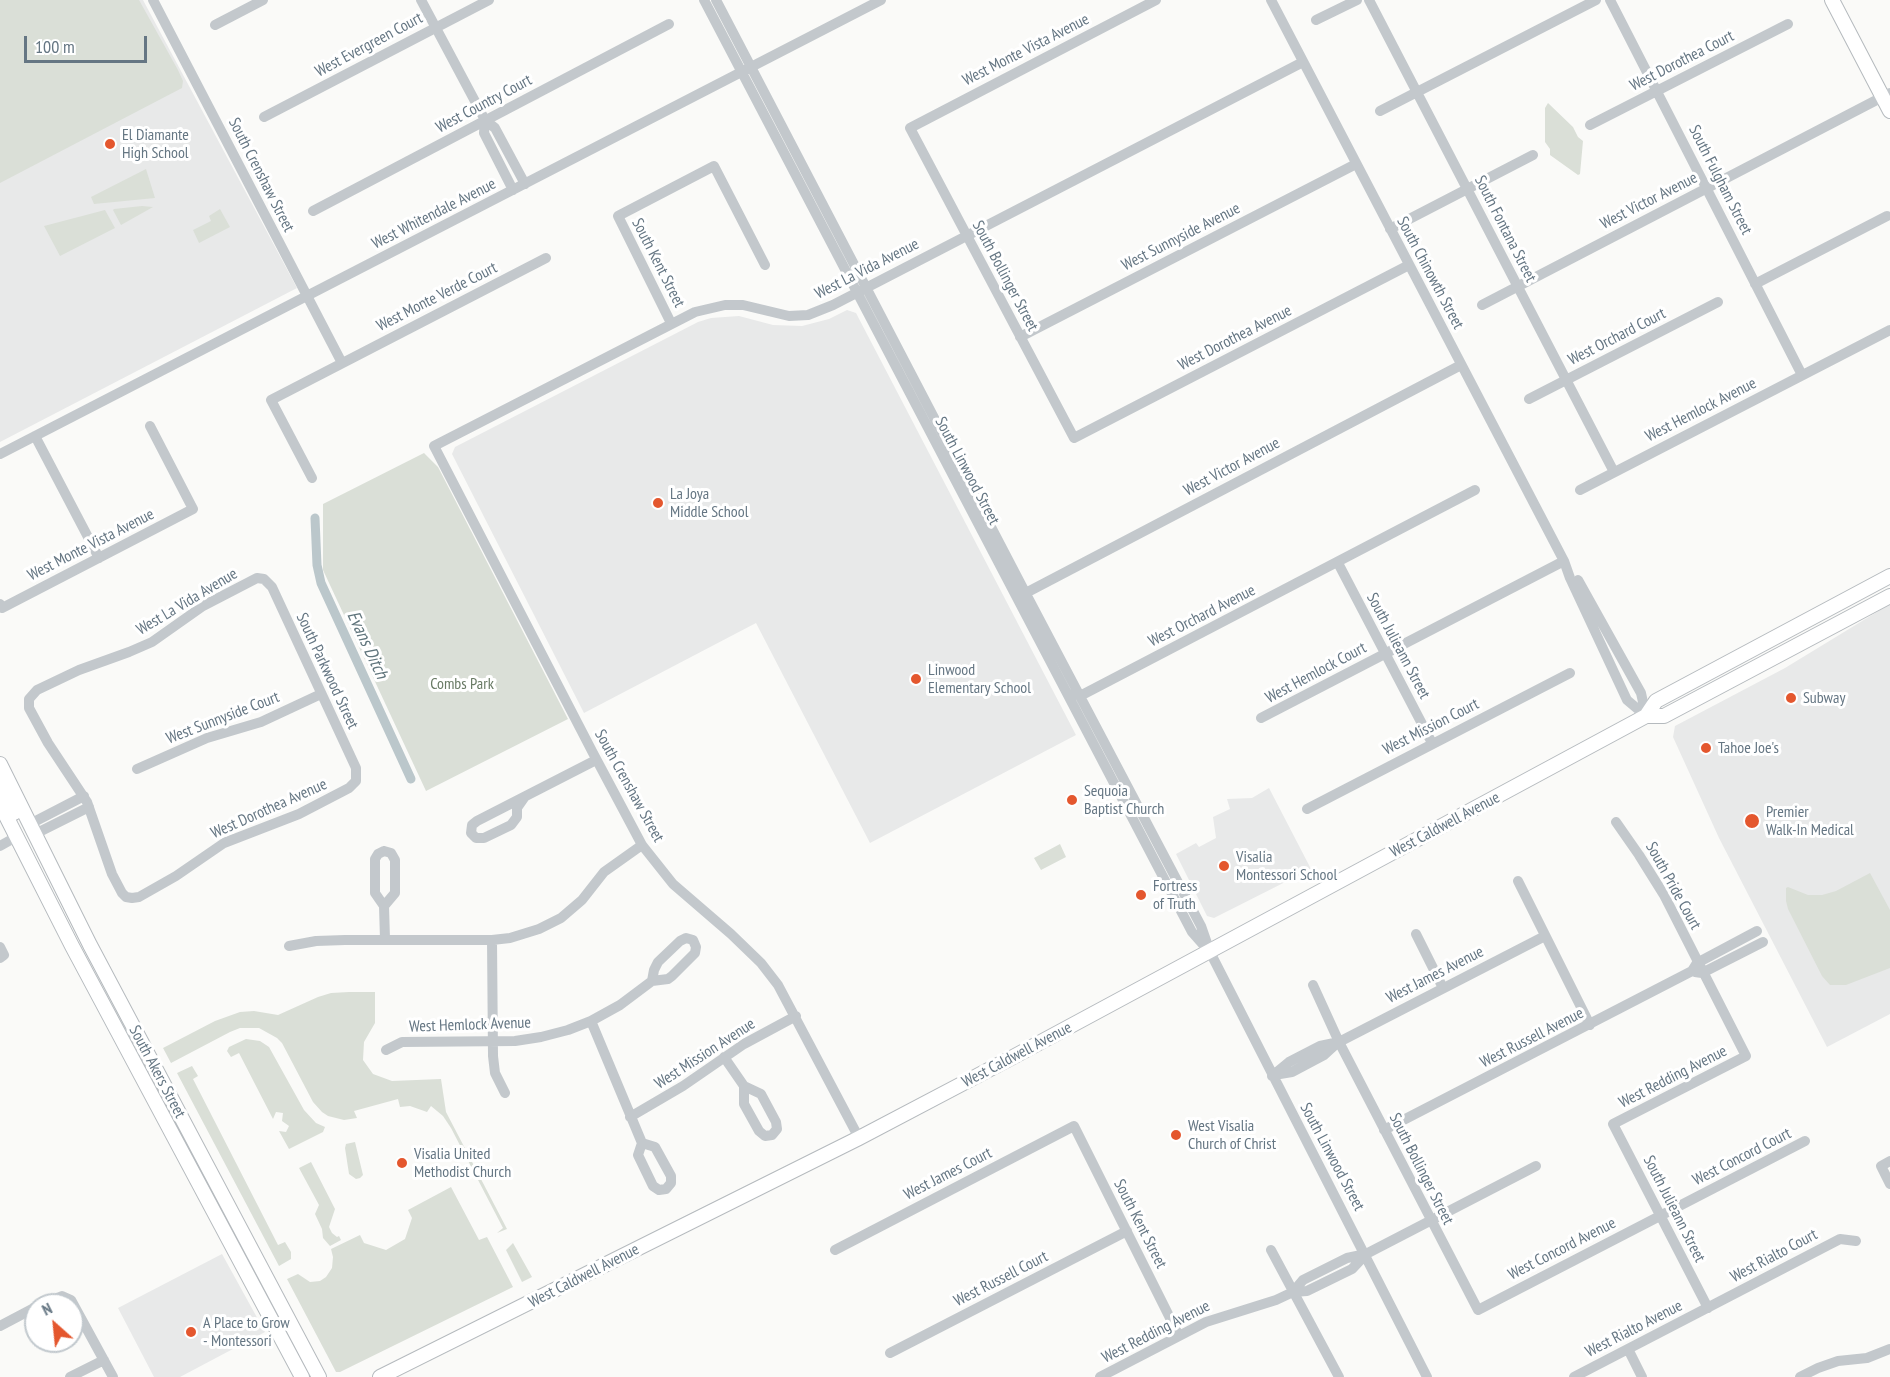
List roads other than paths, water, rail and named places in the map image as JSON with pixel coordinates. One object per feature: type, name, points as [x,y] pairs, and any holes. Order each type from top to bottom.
[{"type":"main road","points":[[1832,0],[1886,95],[1890,111]]},
{"type":"main road","name":"West Caldwell Avenue","points":[[380,1377],[859,1138],[1210,952],[1646,716],[1656,701],[1890,576]]},
{"type":"main road","points":[[1807,639],[1807,632],[1813,626],[1890,585]]},
{"type":"main road","name":"West Caldwell Avenue","points":[[1646,716],[1664,716],[1890,596]]},
{"type":"main road","name":"South Akers Street","points":[[0,764],[159,1076],[320,1377]]},
{"type":"main road","points":[[0,785],[21,827],[25,831],[33,829]]},
{"type":"main road","name":"South Akers Street","points":[[0,804],[106,1011],[303,1377]]},
{"type":"main road","points":[[16,837],[24,838],[30,844],[56,895],[78,920]]},
{"type":"main road","points":[[106,1011],[128,1036],[147,1070],[159,1076]]},
{"type":"street","name":"South Crenshaw Street","points":[[153,0],[342,363]]},
{"type":"street","points":[[215,25],[263,0]]},
{"type":"street","points":[[421,0],[485,120],[495,128],[525,184]]},
{"type":"street","name":"West Evergreen Court","points":[[264,117],[489,0]]},
{"type":"street","name":"South Linwood Street","points":[[704,0],[746,69],[861,290],[974,496],[1043,647],[1192,932],[1210,952]]},
{"type":"street","name":"South Linwood Street","points":[[716,0],[746,69]]},
{"type":"street","name":"West Whitendale Avenue","points":[[0,454],[881,0]]},
{"type":"street","name":"West Monte Vista Avenue","points":[[910,128],[1156,0]]},
{"type":"street","name":"South Chinowth Street","points":[[1271,0],[1564,561],[1627,700],[1646,716]]},
{"type":"street","points":[[1316,20],[1357,0]]},
{"type":"street","name":"South Fontana Street","points":[[1369,0],[1614,472]]},
{"type":"street","points":[[1380,111],[1596,0]]},
{"type":"street","name":"South Fulgham Street","points":[[1610,0],[1802,375]]},
{"type":"street","name":"West Country Court","points":[[313,210],[669,24]]},
{"type":"street","name":"West Dorothea Court","points":[[1590,125],[1788,24]]},
{"type":"street","name":"West La Vida Avenue","points":[[434,446],[695,312],[725,304],[743,305],[789,316],[808,315],[967,236],[1303,62]]},
{"type":"street","name":"West Victor Avenue","points":[[1482,305],[1886,95]]},
{"type":"street","points":[[485,120],[484,133],[513,190]]},
{"type":"street","name":"South Bollinger Street","points":[[910,128],[1074,438]]},
{"type":"street","points":[[1390,229],[1533,154]]},
{"type":"street","name":"West Sunnyside Avenue","points":[[1020,337],[1356,164]]},
{"type":"street","name":"South Kent Street","points":[[671,323],[618,216],[714,166],[765,265]]},
{"type":"street","points":[[1755,284],[1887,216]]},
{"type":"street","name":"West Monte Verde Court","points":[[312,478],[271,400],[546,258]]},
{"type":"street","name":"West Dorothea Avenue","points":[[1074,438],[1409,265]]},
{"type":"street","name":"South Linwood Street","points":[[861,290],[925,422],[1080,696],[1202,926],[1210,952],[1427,1377]]},
{"type":"street","name":"West Orchard Court","points":[[1529,399],[1718,302]]},
{"type":"street","points":[[1802,375],[1890,330]]},
{"type":"street","name":"West Victor Avenue","points":[[1021,595],[1461,365]]},
{"type":"street","name":"West Hemlock Avenue","points":[[1614,472],[1802,375]]},
{"type":"street","points":[[925,422],[933,426],[963,482],[974,496]]},
{"type":"street","name":"West Monte Vista Avenue","points":[[1,606],[193,509],[150,426]]},
{"type":"street","points":[[35,436],[99,558]]},
{"type":"street","name":"South Crenshaw Street","points":[[434,446],[642,845],[673,884],[731,934],[761,963],[778,985],[859,1138]]},
{"type":"street","points":[[1580,490],[1614,472]]},
{"type":"street","points":[[1338,563],[1475,490]]},
{"type":"street","points":[[1385,654],[1564,561]]},
{"type":"street","name":"South Julieann Street","points":[[1338,563],[1432,743]]},
{"type":"street","name":"West Orchard Avenue","points":[[1080,696],[1338,563]]},
{"type":"street","name":"West La Vida Avenue","points":[[84,796],[29,708],[29,699],[35,691],[84,667],[152,642],[203,606],[250,581],[257,578],[264,579]]},
{"type":"street","name":"South Parkwood Street","points":[[264,579],[272,587],[356,768],[357,779]]},
{"type":"street","points":[[1043,647],[1059,668],[1072,691],[1080,696]]},
{"type":"street","name":"West Hemlock Court","points":[[1261,718],[1385,654]]},
{"type":"street","name":"West Mission Court","points":[[1307,809],[1570,673]]},
{"type":"street","name":"West Sunnyside Court","points":[[137,769],[200,740],[261,722],[321,694]]},
{"type":"street","points":[[524,798],[517,808],[517,817],[511,825],[484,838],[476,838],[471,833],[472,825],[477,821],[596,760]]},
{"type":"street","name":"West Dorothea Avenue","points":[[89,807],[112,874],[122,893],[128,898],[138,897],[168,881],[230,840],[285,820],[350,788],[357,779]]},
{"type":"street","points":[[33,829],[57,817],[89,807],[84,796],[57,817]]},
{"type":"street","name":"South Pride Court","points":[[1616,822],[1664,895],[1698,968],[1746,1056]]},
{"type":"street","points":[[0,846],[16,837]]},
{"type":"street","points":[[289,946],[316,941],[510,938],[539,929],[561,918],[582,900],[604,873],[642,845]]},
{"type":"street","points":[[1518,881],[1590,1025]]},
{"type":"street","points":[[384,906],[385,939]]},
{"type":"street","name":"West Russell Avenue","points":[[1384,1130],[1698,968],[1757,932]]},
{"type":"street","points":[[1416,934],[1443,988]]},
{"type":"street","name":"West James Avenue","points":[[1272,1076],[1289,1062],[1320,1046],[1339,1042],[1545,936]]},
{"type":"street","points":[[642,1143],[591,1021],[638,993],[652,981],[668,979],[672,976],[695,952],[696,946],[693,940],[686,938],[680,941],[658,962],[652,981]]},
{"type":"street","points":[[492,940],[492,1042],[495,1073],[505,1093]]},
{"type":"street","name":"West Russell Avenue","points":[[1698,968],[1762,942]]},
{"type":"street","name":"South Bollinger Street","points":[[1313,985],[1339,1042],[1478,1310]]},
{"type":"street","name":"West Mission Avenue","points":[[630,1117],[674,1092],[724,1057],[796,1016]]},
{"type":"street","name":"West Hemlock Avenue","points":[[386,1050],[402,1042],[492,1042],[541,1037],[591,1021]]},
{"type":"street","name":"West Redding Avenue","points":[[1613,1125],[1746,1056]]},
{"type":"street","points":[[724,1057],[744,1086]]},
{"type":"street","name":"South Julieann Street","points":[[1613,1125],[1708,1308]]},
{"type":"street","name":"South Kent Street","points":[[1074,1126],[1179,1336]]},
{"type":"street","name":"West James Court","points":[[835,1250],[1074,1126]]},
{"type":"street","name":"West Concord Court","points":[[1660,1215],[1805,1141]]},
{"type":"street","points":[[1885,1164],[1890,1184]]},
{"type":"street","name":"West Redding Avenue","points":[[1100,1377],[1206,1322],[1276,1300],[1293,1292],[1303,1280],[1347,1258],[1366,1254],[1536,1166]]},
{"type":"street","name":"West Concord Avenue","points":[[1478,1310],[1660,1215]]},
{"type":"street","name":"West Russell Court","points":[[890,1353],[1127,1231]]},
{"type":"street","name":"West Rialto Court","points":[[1708,1308],[1840,1239],[1856,1241]]},
{"type":"street","points":[[1271,1250],[1339,1377]]},
{"type":"street","name":"West Rialto Avenue","points":[[1574,1377],[1708,1308]]},
{"type":"street","points":[[0,1326],[24,1313]]},
{"type":"street","points":[[84,1323],[113,1377]]},
{"type":"street","points":[[1628,1349],[1642,1377]]},
{"type":"street","points":[[1800,1377],[1838,1361],[1867,1358],[1890,1349]]},
{"type":"street","points":[[70,1377],[104,1360]]},
{"type":"waterway","name":"Evans Ditch","points":[[315,518],[317,565],[321,583],[411,779]]},
{"type":"place","name":"El Diamante High School","points":[[110,144]]},
{"type":"place","name":"La Joya Middle School","points":[[658,503]]},
{"type":"place","name":"Linwood Elementary School","points":[[916,679]]},
{"type":"place","name":"Subway","points":[[1791,698]]},
{"type":"place","name":"Tahoe Joe's","points":[[1706,748]]},
{"type":"place","name":"Sequoia Baptist Church","points":[[1072,800]]},
{"type":"place","name":"Premier Walk-In Medical","points":[[1752,821]]},
{"type":"place","name":"Visalia Montessori School","points":[[1224,866]]},
{"type":"place","name":"Fortress of Truth","points":[[1141,895]]},
{"type":"place","name":"West Visalia Church of Christ","points":[[1176,1135]]},
{"type":"place","name":"Visalia United Methodist Church","points":[[402,1163]]},
{"type":"place","name":"A Place to Grow - Montessori","points":[[191,1332]]},
{"type":"park label","name":"Combs Park","points":[[462,684]]}]
